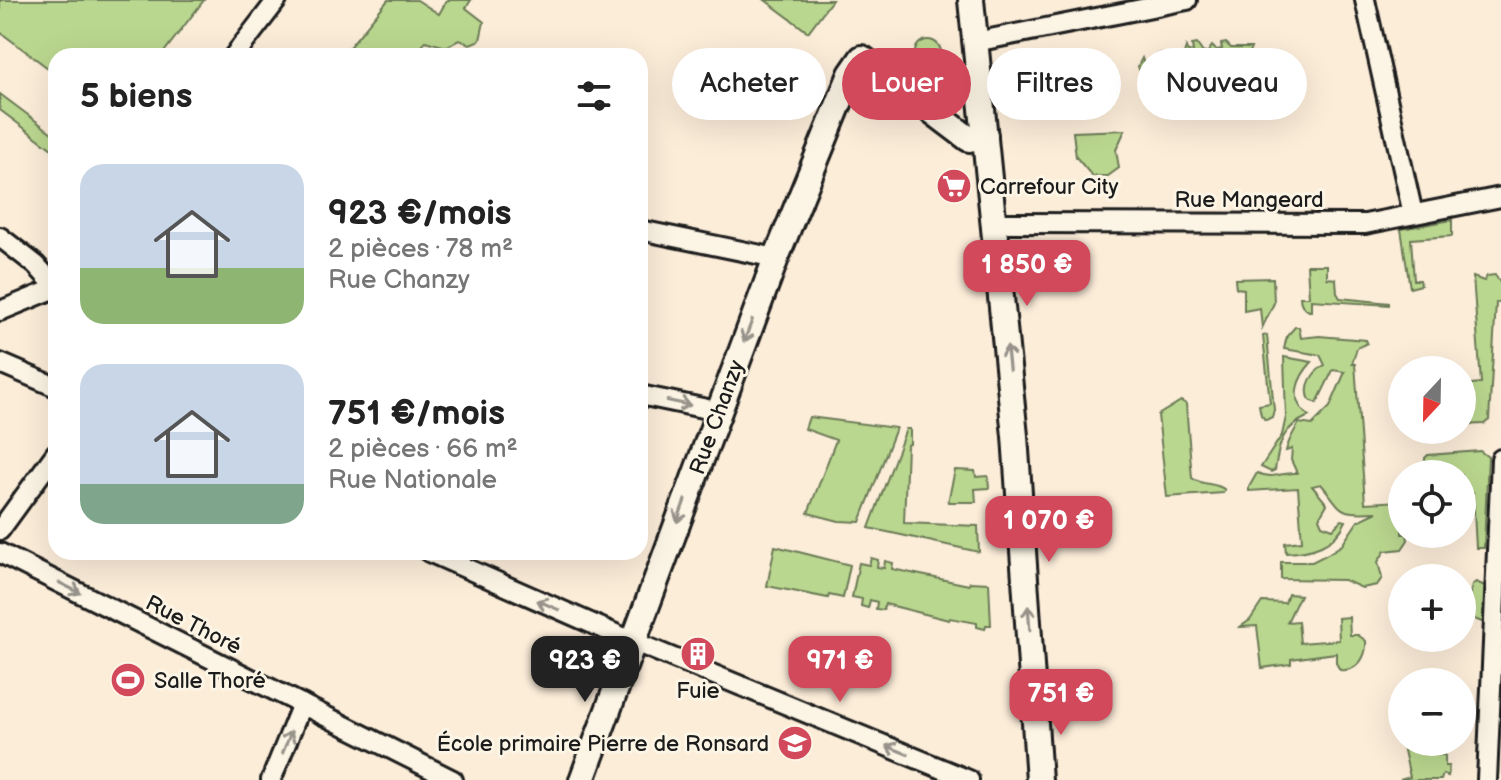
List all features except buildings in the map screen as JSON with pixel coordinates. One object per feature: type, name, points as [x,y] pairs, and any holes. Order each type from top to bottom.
[{"type":"main road","points":[[971,0],[1015,436],[1039,780]]},
{"type":"main road","name":"Rue Chanzy","points":[[582,780],[717,411],[851,74],[862,58],[969,139],[985,136]]},
{"type":"street","points":[[240,48],[277,0]]},
{"type":"street","points":[[975,42],[1187,0]]},
{"type":"street","points":[[1365,0],[1413,214]]},
{"type":"street","name":"Rue Mangeard","points":[[994,223],[1365,224],[1501,197]]},
{"type":"street","points":[[648,232],[776,258]]},
{"type":"street","points":[[0,237],[36,265],[48,279]]},
{"type":"street","points":[[0,311],[48,291]]},
{"type":"street","points":[[0,363],[48,384]]},
{"type":"street","points":[[648,397],[717,411]]},
{"type":"street","points":[[1487,780],[1501,459]]},
{"type":"street","points":[[0,530],[48,464]]},
{"type":"street","name":"Rue Thoré","points":[[0,553],[453,780]]},
{"type":"street","points":[[447,560],[634,642],[969,780]]},
{"type":"street","points":[[271,780],[302,704]]},
{"type":"green space","points":[[0,0],[204,0],[167,48],[48,48],[48,68],[0,32]]},
{"type":"green space","points":[[388,0],[417,0],[439,14],[447,0],[471,0],[466,8],[484,22],[480,40],[470,44],[459,40],[446,47],[425,41],[421,48],[348,48]]},
{"type":"green space","points":[[765,0],[832,0],[808,32]]},
{"type":"green space","points":[[928,40],[940,48],[916,48]]},
{"type":"green space","points":[[0,94],[48,130],[48,146],[0,110]]},
{"type":"green space","points":[[1125,130],[1116,150],[1119,168],[1108,176],[1092,176],[1076,157],[1073,132]]},
{"type":"green space","points":[[1452,220],[1452,236],[1411,239],[1414,280],[1420,280],[1421,285],[1410,288],[1401,229]]},
{"type":"green space","points":[[1307,265],[1327,265],[1327,278],[1336,279],[1340,298],[1389,305],[1311,300],[1309,311],[1302,305],[1300,297],[1309,297]]},
{"type":"green space","points":[[1495,275],[1501,284],[1501,301],[1496,303],[1489,420],[1476,424],[1476,384],[1481,383],[1473,277],[1484,281],[1487,276]]},
{"type":"green space","points":[[1273,278],[1274,303],[1262,328],[1260,308],[1244,311],[1244,289],[1236,288],[1235,279]]},
{"type":"green space","points":[[1299,327],[1301,338],[1319,336],[1366,340],[1367,343],[1357,348],[1352,364],[1355,364],[1365,503],[1388,502],[1388,548],[1403,548],[1385,551],[1378,562],[1382,578],[1377,585],[1362,588],[1344,580],[1281,579],[1281,562],[1312,562],[1326,555],[1342,545],[1358,521],[1377,512],[1343,509],[1321,484],[1312,486],[1327,504],[1319,518],[1322,525],[1333,529],[1342,520],[1346,521],[1329,542],[1304,551],[1286,553],[1285,543],[1302,541],[1298,488],[1249,491],[1257,473],[1273,476],[1297,473],[1291,460],[1292,449],[1286,451],[1290,440],[1299,423],[1312,425],[1330,407],[1345,372],[1333,370],[1317,403],[1310,400],[1310,380],[1325,365],[1320,355],[1284,349],[1287,336]]},
{"type":"green space","points":[[1267,335],[1274,410],[1272,417],[1266,420],[1261,415],[1259,405],[1270,403],[1263,336]]},
{"type":"green space","points":[[1284,357],[1312,362],[1302,375],[1297,389],[1298,403],[1309,416],[1287,431],[1280,444],[1275,470],[1271,472],[1261,467],[1282,435],[1286,417]]},
{"type":"green space","points":[[1181,401],[1186,404],[1192,478],[1222,488],[1225,490],[1223,493],[1167,497],[1158,415]]},
{"type":"green space","points":[[809,417],[896,428],[860,522],[839,521],[808,513],[836,440],[805,429]]},
{"type":"green space","points":[[906,429],[910,429],[910,444],[907,445],[904,523],[978,526],[979,552],[869,528]]},
{"type":"green space","points":[[1480,451],[1488,457],[1484,548],[1476,548],[1476,460],[1425,460],[1428,455]]},
{"type":"green space","points":[[955,470],[975,471],[976,477],[988,476],[989,488],[975,489],[976,502],[948,502]]},
{"type":"green space","points":[[775,546],[850,565],[843,598],[767,586]]},
{"type":"green space","points":[[871,558],[878,560],[877,567],[884,568],[885,561],[893,563],[892,569],[969,585],[970,582],[989,583],[991,625],[986,625],[985,629],[977,627],[977,623],[949,620],[885,604],[883,610],[876,609],[877,602],[870,600],[868,608],[861,606],[862,599],[852,597],[859,563],[869,565]]},
{"type":"green space","points":[[1476,582],[1485,586],[1487,595],[1482,622],[1476,620]]},
{"type":"green space","points":[[1288,594],[1300,595],[1287,622],[1298,621],[1300,643],[1339,640],[1338,618],[1349,617],[1350,635],[1358,635],[1366,641],[1365,653],[1356,666],[1340,670],[1336,653],[1291,659],[1291,664],[1262,668],[1257,626],[1240,627],[1250,620],[1262,602],[1285,603]]},
{"type":"green space","points":[[1405,756],[1445,756],[1445,766],[1449,766],[1448,776],[1443,774],[1441,780],[1400,780],[1410,777]]},
{"type":"place","name":"Carrefour City","points":[[954,186]]},
{"type":"place","name":"Fuie","points":[[698,654]]},
{"type":"place","name":"Salle Thoré","points":[[128,680]]},
{"type":"place","name":"École primaire Pierre de Ronsard","points":[[795,743]]}]
